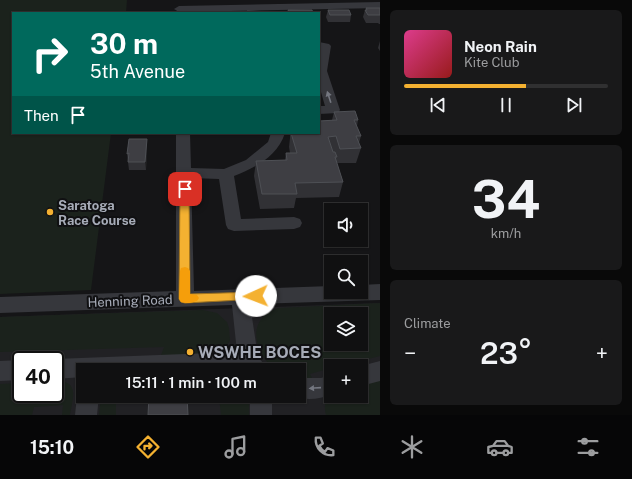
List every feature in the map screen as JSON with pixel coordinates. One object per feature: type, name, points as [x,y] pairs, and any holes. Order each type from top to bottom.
[{"type":"street","points":[[179,7],[380,5]]},
{"type":"street","points":[[320,45],[325,46],[320,72],[333,110],[320,110]]},
{"type":"street","points":[[183,134],[185,174],[185,299]]},
{"type":"street","points":[[185,174],[226,174],[251,164],[274,144],[278,134]]},
{"type":"street","points":[[226,174],[234,225],[294,223]]},
{"type":"street","name":"Henning Road","points":[[0,305],[380,292]]},
{"type":"street","points":[[240,297],[251,363]]},
{"type":"street","points":[[64,369],[76,369]]},
{"type":"street","points":[[0,371],[12,370]]},
{"type":"street","points":[[368,374],[380,371]]},
{"type":"street","points":[[306,388],[324,387]]},
{"type":"street","points":[[86,415],[87,403]]},
{"type":"shaded area","name":"Saratoga Race Course","points":[[0,0],[127,0],[126,12],[12,12],[12,134],[111,134],[91,290],[0,294]]},
{"type":"shaded area","name":"WSWHE BOCES","points":[[380,303],[380,415],[0,415],[0,317]]},
{"type":"shaded area","points":[[380,303],[380,356],[368,359],[324,359],[324,370],[310,374],[313,380],[306,380],[306,363],[268,363],[260,352],[256,336],[257,329],[260,321],[269,312],[278,308]]},
{"type":"shaded area","points":[[203,310],[217,313],[227,322],[230,341],[222,352],[216,356],[160,358],[164,347],[0,352],[0,317]]},
{"type":"shaded area","points":[[380,380],[380,415],[326,415],[325,403],[368,403],[368,383]]},
{"type":"shaded area","points":[[64,382],[72,387],[73,391],[70,415],[62,415],[63,405],[34,407],[32,415],[0,415],[0,384],[12,383],[12,403],[64,403]]},
{"type":"shaded area","points":[[100,403],[116,403],[116,415],[99,415]]},
{"type":"shaded area","points":[[220,403],[249,403],[249,415],[221,415]]},
{"type":"building","points":[[366,8],[380,8],[380,15],[368,15],[365,10],[367,10]]},
{"type":"building","points":[[288,10],[312,10],[313,12],[289,12]]},
{"type":"building","points":[[328,10],[349,10],[351,15],[330,15]]},
{"type":"building","points":[[247,11],[275,12],[247,12]]},
{"type":"building","points":[[355,111],[358,120],[354,120],[361,136],[356,136],[361,148],[340,149],[336,136],[328,137],[333,152],[335,152],[337,157],[335,157],[343,182],[295,183],[297,194],[262,194],[256,161],[287,160],[286,153],[297,153],[291,134],[320,134],[320,121],[337,120],[334,112]]},
{"type":"building","points":[[129,139],[147,139],[145,162],[128,162],[129,153],[127,154]]},
{"type":"building","points":[[149,403],[187,403],[188,415],[148,415]]},
{"type":"slow traffic","points":[[185,271],[185,299],[193,298]]},
{"type":"place","name":"Saratoga Race Course","points":[[50,212]]},
{"type":"place","name":"WSWHE BOCES","points":[[190,352]]},
{"type":"route","points":[[185,189],[185,299],[256,296]]}]
